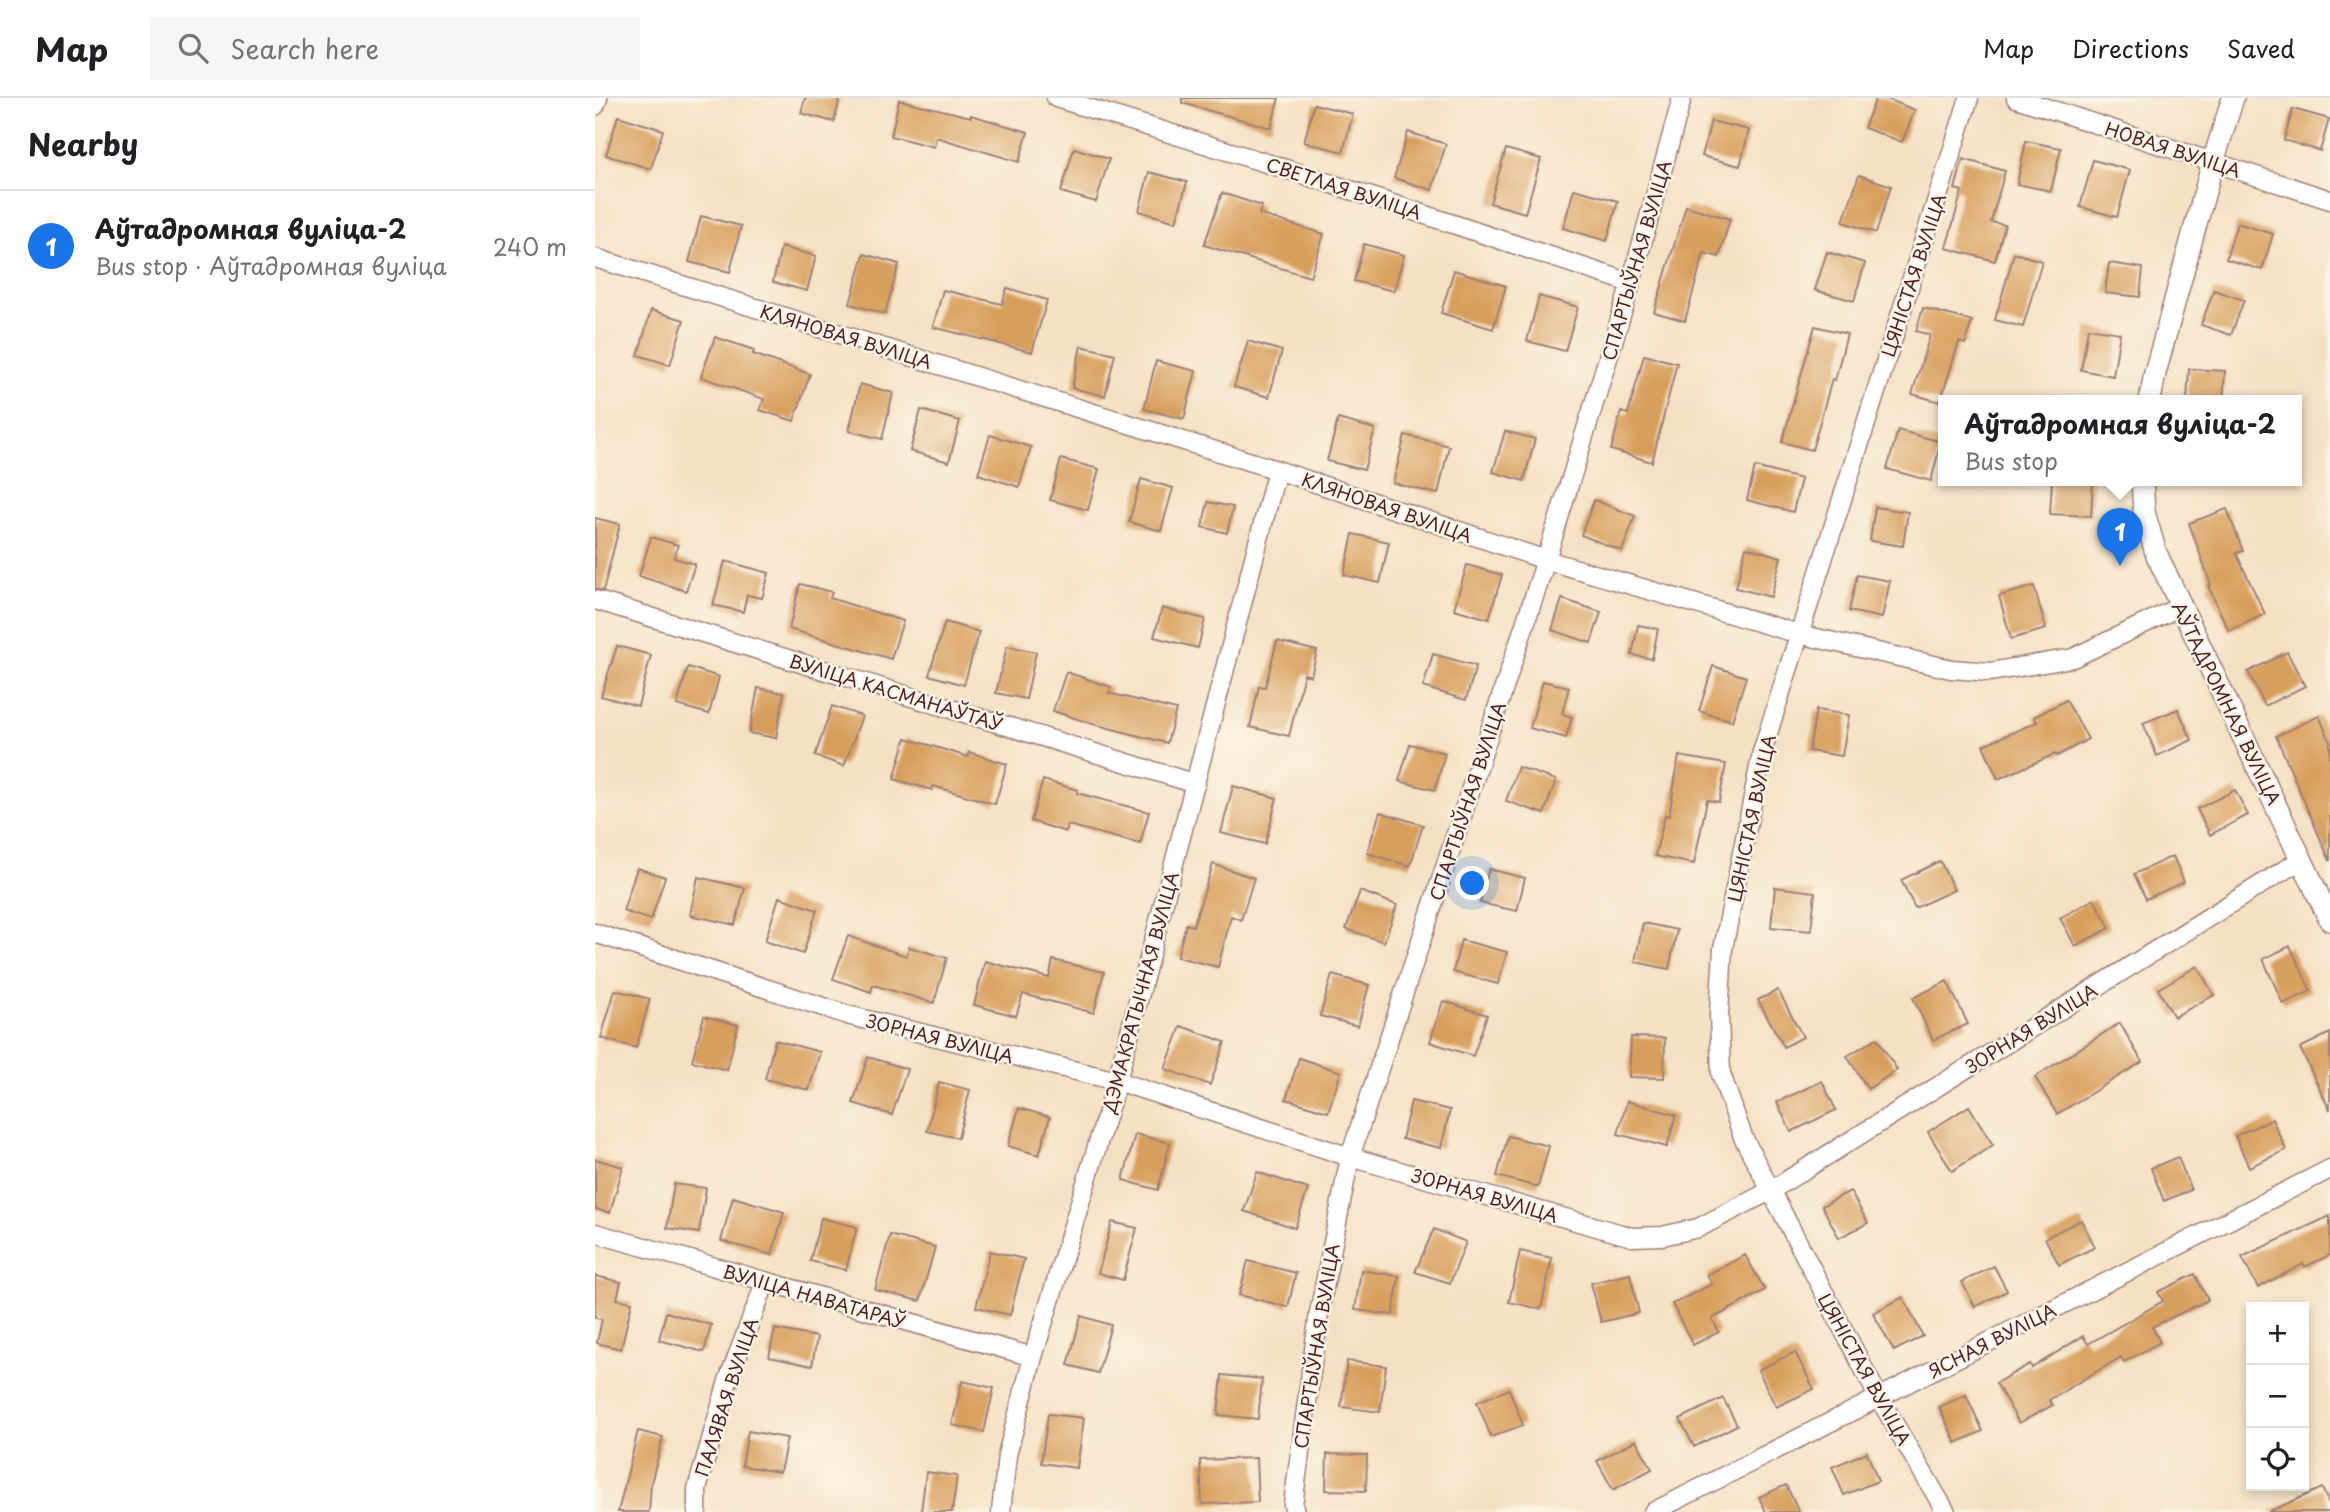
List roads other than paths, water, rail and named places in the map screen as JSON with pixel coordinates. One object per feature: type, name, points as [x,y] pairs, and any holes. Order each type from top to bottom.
[{"type":"street","points":[[595,106],[598,98]]},
{"type":"street","name":"СВЕТЛАЯ ВУЛІЦА","points":[[1056,98],[1305,175],[1631,283]]},
{"type":"street","name":"СПАРТЫЎНАЯ ВУЛІЦА","points":[[1295,1512],[1293,1505],[1319,1313],[1350,1157],[1546,560],[1631,283],[1682,98]]},
{"type":"street","name":"ЦЯНІСТАЯ ВУЛІЦА","points":[[1946,1512],[1879,1398],[1743,1137],[1721,1074],[1719,1014],[1723,949],[1762,752],[1969,98]]},
{"type":"street","name":"НОВАЯ ВУЛІЦА","points":[[2016,98],[2330,200]]},
{"type":"street","points":[[2151,395],[2213,162],[2233,98]]},
{"type":"street","name":"КЛЯНОВАЯ ВУЛІЦА","points":[[595,258],[1277,470],[1546,560],[1799,634],[1951,670],[1990,672],[2073,658],[2181,606]]},
{"type":"street","name":"ДЭМАКРАТЫЧНАЯ ВУЛІЦА","points":[[1002,1512],[1007,1455],[1033,1357],[1117,1081],[1277,470]]},
{"type":"street","name":"АЎТАДРОМНАЯ ВУЛІЦА","points":[[2142,486],[2144,512],[2156,553],[2330,920]]},
{"type":"street","name":"ВУЛІЦА КАСМАНАЎТАЎ","points":[[595,600],[1196,784]]},
{"type":"street","name":"ЗОРНАЯ ВУЛІЦА","points":[[595,933],[851,1016],[1117,1081],[1350,1157],[1632,1237],[1662,1236],[1698,1228],[1770,1191],[2302,859]]},
{"type":"street","name":"ЯСНАЯ ВУЛІЦА","points":[[1653,1512],[2330,1168]]},
{"type":"street","name":"ВУЛІЦА НАВАТАРАЎ","points":[[595,1233],[1033,1357]]},
{"type":"street","name":"ПАЛЯВАЯ ВУЛІЦА","points":[[697,1512],[697,1489],[728,1381],[765,1283]]},
{"type":"place","name":"Аўтадромная вуліца-2","points":[[2120,566]]}]
